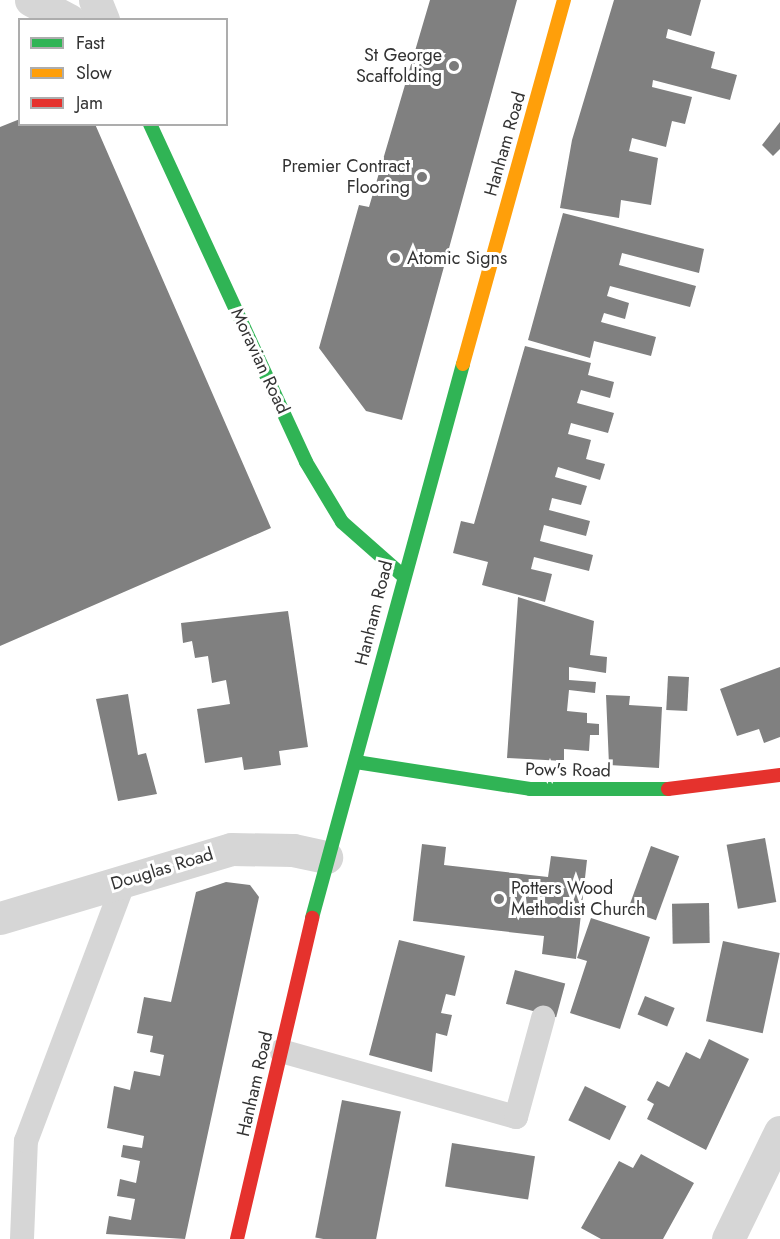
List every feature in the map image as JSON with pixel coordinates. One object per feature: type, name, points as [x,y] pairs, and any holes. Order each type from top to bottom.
[{"type":"main road","name":"Hanham Road","points":[[237,1239],[326,857],[356,762],[402,574],[564,0]]},
{"type":"main road","name":"Moravian Road","points":[[151,126],[306,462],[342,522],[402,574]]},
{"type":"main road","name":"Pow's Road","points":[[356,762],[530,789],[686,789],[780,775]]},
{"type":"street","points":[[31,0],[65,18]]},
{"type":"street","points":[[95,0],[102,18]]},
{"type":"street","name":"Douglas Road","points":[[0,918],[231,849],[293,850],[326,857]]},
{"type":"street","points":[[728,1239],[780,1132]]},
{"type":"lane","points":[[22,1239],[26,1141],[124,881]]},
{"type":"lane","points":[[281,1051],[516,1117],[543,1018]]},
{"type":"building","points":[[430,0],[517,0],[402,420],[366,411],[319,348],[359,205],[369,207]]},
{"type":"building","points":[[614,0],[701,0],[691,36],[668,29],[666,38],[715,52],[711,68],[737,75],[730,100],[653,80],[652,87],[692,97],[685,124],[672,121],[666,147],[632,138],[629,151],[658,158],[651,205],[621,200],[619,218],[560,208],[572,140]]},
{"type":"building","points":[[18,120],[18,126],[96,126],[271,528],[0,646],[0,127]]},
{"type":"building","points":[[780,122],[780,149],[773,156],[762,145]]},
{"type":"building","points":[[563,213],[704,249],[699,273],[622,253],[619,265],[696,286],[690,307],[610,286],[607,296],[629,303],[625,319],[604,313],[601,322],[656,337],[651,356],[594,341],[590,358],[528,340]]},
{"type":"building","points":[[525,346],[591,363],[588,375],[614,382],[610,398],[581,390],[577,403],[614,413],[608,433],[571,423],[568,434],[591,440],[586,459],[605,464],[600,480],[558,467],[555,477],[587,486],[581,505],[552,498],[549,510],[590,521],[586,536],[544,525],[540,541],[593,555],[589,571],[534,557],[531,569],[552,574],[545,602],[482,585],[488,562],[453,553],[461,521],[474,524]]},
{"type":"building","points":[[518,597],[594,621],[590,655],[607,657],[606,673],[569,667],[569,680],[596,682],[595,693],[569,690],[567,711],[587,713],[587,723],[599,724],[599,735],[590,735],[589,751],[564,749],[564,761],[507,758]]},
{"type":"building","points":[[288,611],[308,747],[279,751],[281,765],[244,770],[242,757],[205,763],[197,709],[230,704],[226,680],[212,683],[208,656],[195,658],[192,641],[183,643],[181,623]]},
{"type":"building","points":[[780,667],[780,737],[764,743],[759,729],[737,736],[720,689]]},
{"type":"building","points":[[668,676],[689,677],[687,711],[666,710]]},
{"type":"building","points":[[128,694],[138,755],[146,753],[157,794],[118,801],[96,699]]},
{"type":"building","points":[[606,695],[630,696],[629,705],[662,707],[659,768],[609,765]]},
{"type":"building","points":[[765,838],[776,902],[738,909],[727,845]]},
{"type":"building","name":"Potters Wood Methodist Church","points":[[422,844],[446,847],[444,865],[548,877],[551,856],[587,860],[576,959],[542,954],[544,936],[413,921]]},
{"type":"building","points":[[651,846],[679,856],[656,920],[628,910]]},
{"type":"building","points":[[226,882],[250,885],[259,897],[185,1239],[106,1234],[109,1216],[131,1220],[135,1199],[117,1196],[120,1179],[136,1183],[140,1161],[121,1157],[123,1145],[142,1148],[144,1136],[107,1128],[114,1086],[130,1090],[134,1071],[160,1076],[164,1055],[150,1052],[153,1036],[137,1033],[144,997],[171,1002],[196,892]]},
{"type":"building","points":[[709,903],[710,943],[673,944],[672,904]]},
{"type":"building","points":[[591,918],[650,937],[620,1029],[570,1013],[587,961],[577,958]]},
{"type":"building","points":[[399,940],[465,956],[455,996],[446,994],[441,1013],[452,1015],[447,1036],[436,1033],[432,1072],[369,1055]]},
{"type":"building","points":[[723,941],[780,953],[763,1033],[706,1021]]},
{"type":"building","points":[[515,970],[565,983],[556,1017],[506,1004]]},
{"type":"building","points":[[645,996],[675,1008],[667,1027],[638,1015]]},
{"type":"building","points":[[709,1039],[749,1059],[706,1150],[647,1119],[654,1104],[647,1100],[657,1081],[669,1087],[686,1052],[700,1059]]},
{"type":"building","points":[[585,1086],[626,1106],[610,1140],[568,1120]]},
{"type":"building","points":[[342,1100],[401,1111],[376,1239],[315,1237]]},
{"type":"building","points":[[452,1143],[535,1156],[528,1200],[445,1186]]},
{"type":"building","points":[[641,1154],[694,1183],[663,1239],[601,1239],[581,1228],[619,1161],[633,1168]]},
{"type":"traffic: fast","points":[[151,126],[306,462],[342,522],[401,574]]},
{"type":"traffic: fast","points":[[312,918],[463,364]]},
{"type":"traffic: fast","points":[[356,762],[530,789],[668,789]]},
{"type":"traffic: slow","points":[[463,364],[564,0]]},
{"type":"traffic: jam","points":[[668,789],[780,775]]},
{"type":"traffic: jam","points":[[237,1239],[312,918]]},
{"type":"place","name":"St George Scaffolding","points":[[454,66]]},
{"type":"place","name":"Premier Contract Flooring","points":[[422,177]]},
{"type":"place","name":"Atomic Signs","points":[[395,258]]},
{"type":"place","name":"Potters Wood Methodist Church","points":[[499,899]]}]
